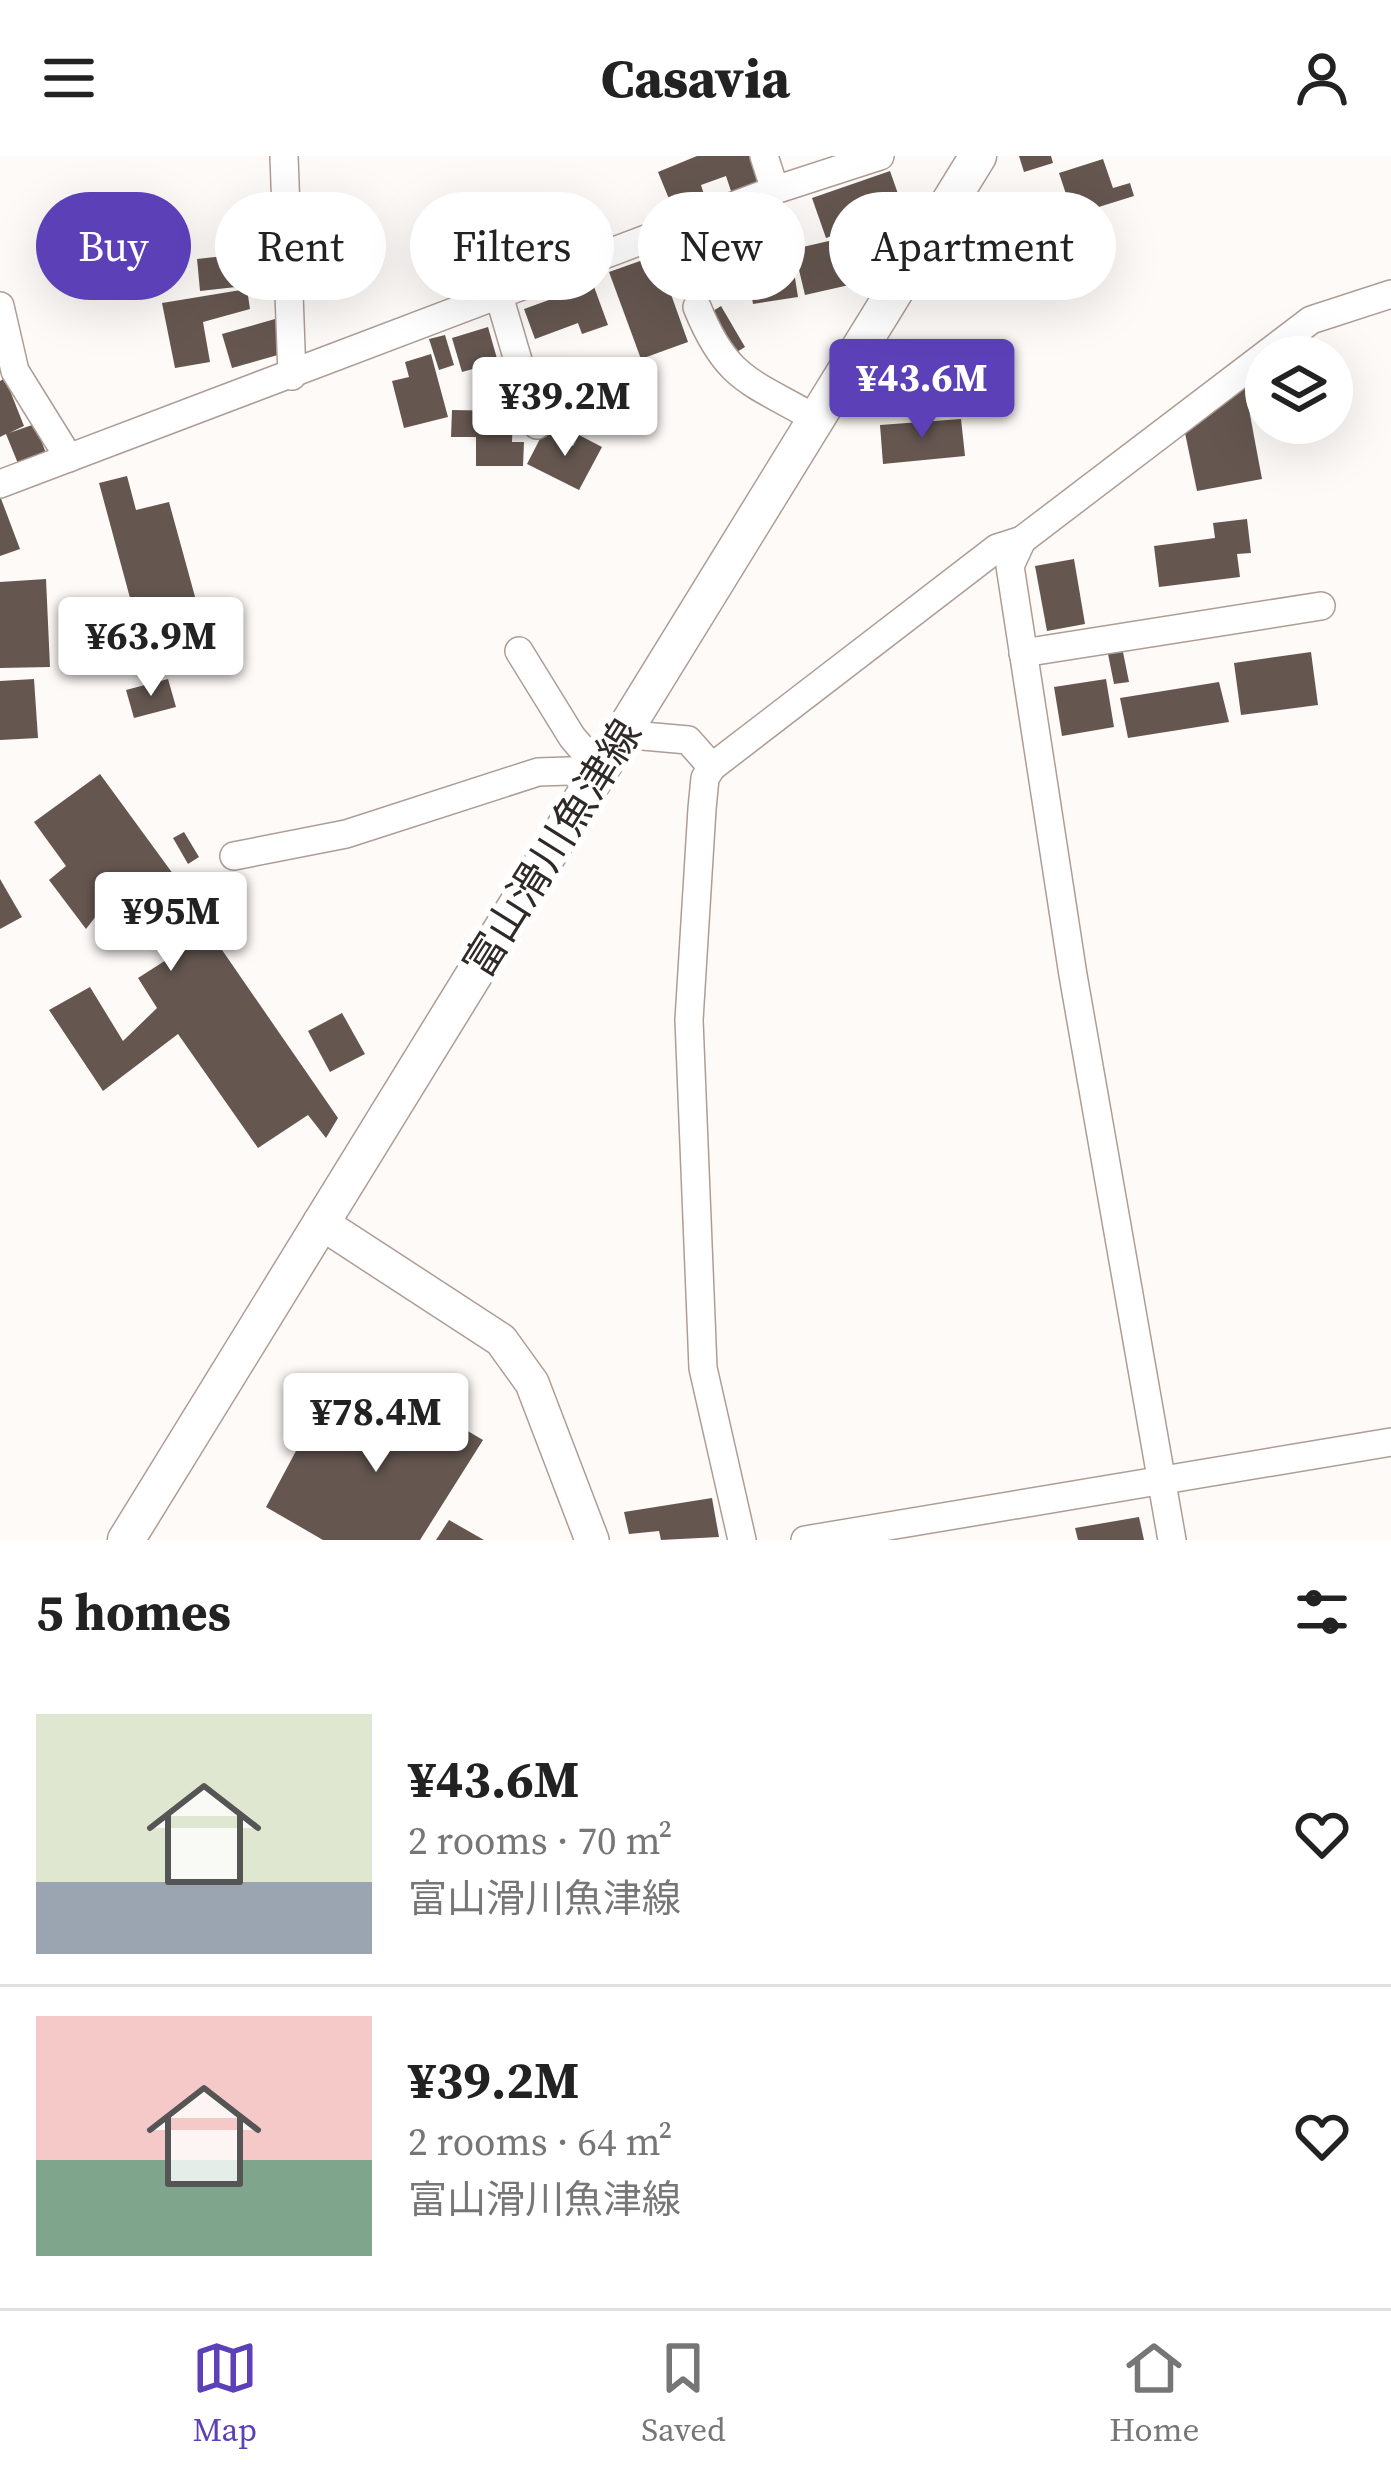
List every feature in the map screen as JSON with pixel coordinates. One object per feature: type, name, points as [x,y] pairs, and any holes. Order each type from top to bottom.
[{"type":"main road","name":"富山滑川魚津線","points":[[126,1540],[978,156]]},
{"type":"street","points":[[284,156],[292,376]]},
{"type":"street","points":[[764,156],[775,190]]},
{"type":"street","points":[[614,254],[775,190],[880,156]]},
{"type":"street","points":[[742,1540],[703,1368],[691,1138],[689,1020],[705,778],[712,767],[997,548],[1022,540],[1311,320],[1391,294]]},
{"type":"street","points":[[0,484],[497,300]]},
{"type":"street","points":[[500,300],[536,425]]},
{"type":"street","points":[[0,306],[15,371],[69,458]]},
{"type":"street","points":[[697,307],[716,355],[816,419]]},
{"type":"street","points":[[1022,540],[1010,566],[1023,653],[1172,1540]]},
{"type":"street","points":[[1023,653],[1321,606]]},
{"type":"street","points":[[519,651],[572,737],[600,770]]},
{"type":"street","points":[[626,727],[643,736],[688,740],[712,767]]},
{"type":"street","points":[[234,856],[346,834],[538,772],[600,770]]},
{"type":"street","points":[[320,1222],[501,1340],[532,1383],[592,1540]]},
{"type":"street","points":[[805,1540],[1391,1442]]},
{"type":"building","points":[[697,156],[750,156],[760,183],[731,192],[726,176],[701,185],[703,192],[666,192],[658,172]]},
{"type":"building","points":[[1019,156],[1051,156],[1053,163],[1024,172]]},
{"type":"building","points":[[1103,159],[1113,188],[1130,183],[1134,196],[1116,202],[1116,192],[1065,192],[1059,173]]},
{"type":"building","points":[[890,171],[897,192],[829,192]]},
{"type":"building","points":[[829,192],[829,237],[826,238],[812,198]]},
{"type":"building","points":[[829,241],[829,290],[805,295],[805,246]]},
{"type":"building","points":[[215,257],[215,289],[200,291],[197,259]]},
{"type":"building","points":[[638,262],[638,300],[673,300],[688,342],[641,359],[614,286],[614,270]]},
{"type":"building","points":[[215,294],[215,300],[249,300],[250,309],[203,322],[210,362],[175,368],[162,303]]},
{"type":"building","points":[[549,300],[599,300],[608,325],[582,334],[578,323],[535,339],[524,309]]},
{"type":"building","points":[[721,306],[745,347],[732,355],[708,314]]},
{"type":"building","points":[[275,319],[285,353],[232,368],[222,334]]},
{"type":"building","points":[[488,327],[498,362],[462,372],[452,338]]},
{"type":"building","points":[[445,335],[454,365],[439,370],[429,339]]},
{"type":"building","points":[[431,354],[448,417],[404,428],[392,381],[409,377],[405,362]]},
{"type":"building","points":[[602,364],[614,402],[552,422],[539,385]]},
{"type":"building","points":[[5,378],[24,426],[9,433],[35,424],[47,456],[19,466],[6,434],[0,437],[0,381]]},
{"type":"building","points":[[1245,388],[1245,444],[1255,444],[1262,479],[1197,491],[1184,428]]},
{"type":"building","points":[[452,410],[513,411],[512,442],[524,442],[523,466],[476,466],[476,437],[451,437]]},
{"type":"building","points":[[961,419],[965,456],[883,464],[880,425]]},
{"type":"building","points":[[544,431],[573,446],[579,435],[602,447],[579,490],[527,464]]},
{"type":"building","points":[[127,476],[136,510],[169,502],[208,644],[147,661],[99,483]]},
{"type":"building","points":[[0,496],[20,549],[0,556]]},
{"type":"building","points":[[1247,519],[1251,553],[1237,554],[1240,577],[1159,587],[1154,546],[1215,538],[1213,523]]},
{"type":"building","points":[[1074,559],[1085,624],[1047,631],[1035,566]]},
{"type":"building","points":[[46,579],[50,667],[0,668],[0,582]]},
{"type":"building","points":[[1123,652],[1129,682],[1114,684],[1108,654]]},
{"type":"building","points":[[1311,652],[1318,705],[1241,715],[1234,663]]},
{"type":"building","points":[[34,679],[38,738],[0,740],[0,681]]},
{"type":"building","points":[[168,679],[176,707],[134,718],[126,690]]},
{"type":"building","points":[[1106,679],[1114,727],[1062,736],[1054,687]]},
{"type":"building","points":[[1219,682],[1229,722],[1128,738],[1120,698]]},
{"type":"building","points":[[100,774],[187,893],[166,909],[170,917],[200,899],[220,925],[209,931],[338,1118],[326,1138],[308,1115],[258,1148],[178,1034],[103,1091],[49,1010],[90,987],[123,1041],[157,1008],[138,978],[174,955],[157,934],[143,942],[110,898],[86,929],[49,880],[66,866],[34,822]]},
{"type":"building","points":[[184,832],[199,857],[188,864],[173,838]]},
{"type":"building","points":[[0,879],[22,917],[0,929]]},
{"type":"building","points":[[342,1013],[365,1054],[330,1072],[308,1031]]},
{"type":"building","points":[[391,1386],[483,1440],[420,1540],[323,1540],[266,1507],[311,1423],[357,1445]]},
{"type":"building","points":[[712,1498],[719,1537],[661,1540],[659,1531],[629,1534],[624,1512]]},
{"type":"building","points":[[1139,1517],[1144,1540],[1078,1540],[1075,1528]]},
{"type":"building","points":[[449,1520],[484,1540],[436,1540]]}]
